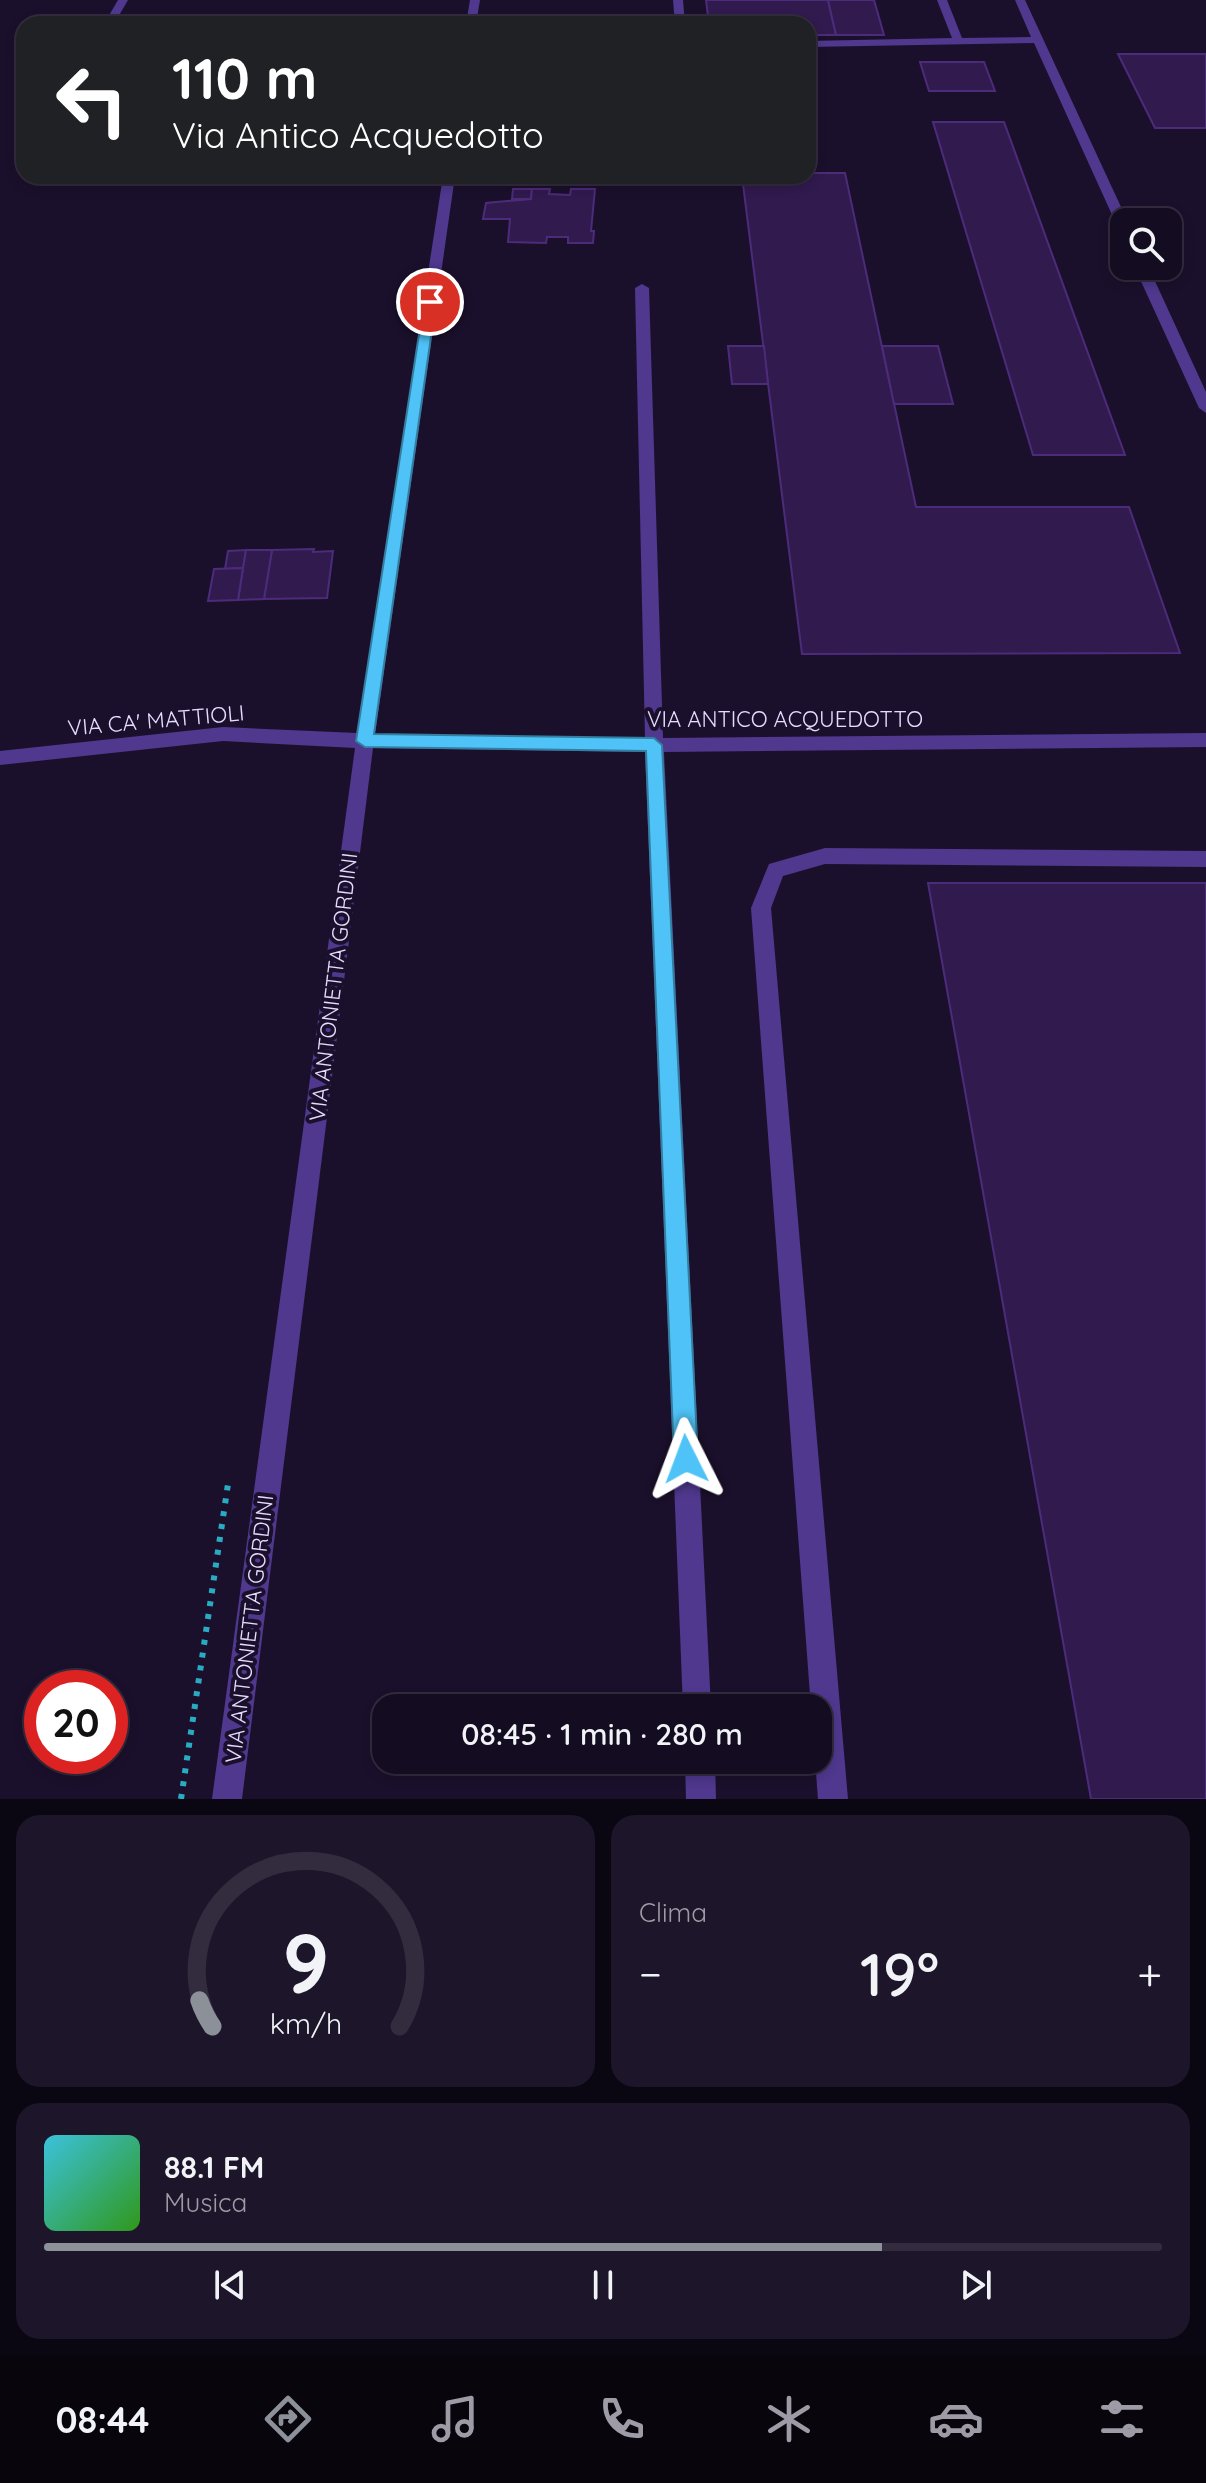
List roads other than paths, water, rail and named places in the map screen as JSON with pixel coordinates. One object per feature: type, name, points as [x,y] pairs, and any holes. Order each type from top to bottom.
[{"type":"street","points":[[942,0],[959,43]]},
{"type":"street","points":[[1020,0],[1115,208]]},
{"type":"street","points":[[816,44],[1038,40]]},
{"type":"street","name":"VIA ANTONIETTA GORDINI","points":[[227,1799],[365,741],[448,184]]},
{"type":"street","points":[[1147,280],[1206,408]]},
{"type":"street","points":[[642,288],[654,745],[696,1694]]},
{"type":"street","name":"VIA CA' MATTIOLI","points":[[0,758],[223,734],[365,741]]},
{"type":"street","name":"VIA ANTICO ACQUEDOTTO","points":[[365,741],[654,745],[1206,740]]},
{"type":"street","points":[[833,1799],[761,908],[771,882],[776,870],[825,856],[1206,859]]},
{"type":"street","points":[[700,1774],[701,1799]]}]
